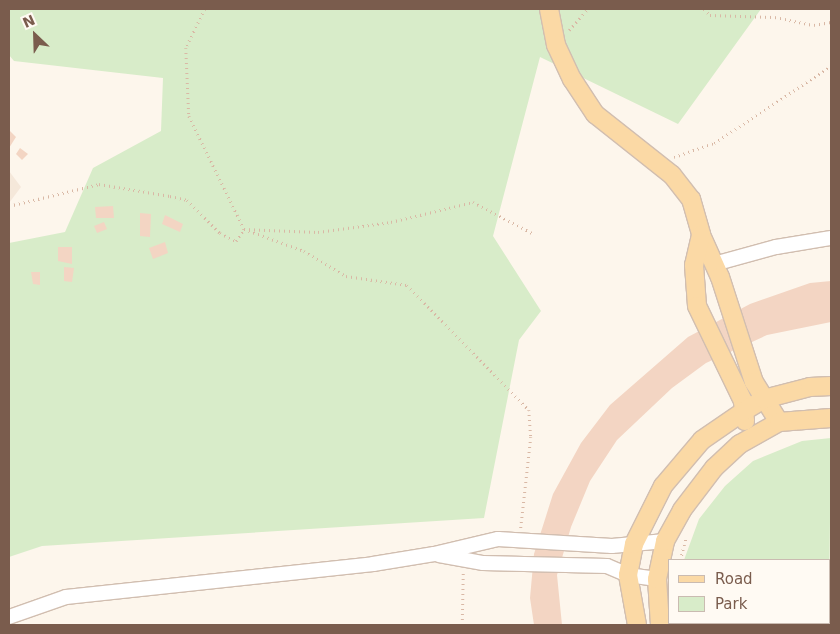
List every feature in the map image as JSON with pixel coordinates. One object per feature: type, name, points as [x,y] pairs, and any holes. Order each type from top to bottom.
[{"type":"main road","points":[[549,9],[556,45],[572,80],[595,114],[672,176],[691,198],[701,235],[714,264],[754,382],[779,422]]},
{"type":"main road","points":[[701,235],[694,265],[697,306],[743,401],[747,439]]},
{"type":"main road","points":[[637,625],[628,575],[634,544],[663,486],[702,440],[764,399],[810,387],[831,386]]},
{"type":"main road","points":[[660,625],[657,579],[665,541],[682,510],[714,468],[747,439],[779,422],[831,418]]},
{"type":"street","points":[[714,264],[776,247],[831,238]]},
{"type":"street","points":[[9,617],[66,597],[373,564],[434,554],[498,539],[612,546],[665,541]]},
{"type":"street","points":[[434,554],[463,559],[608,566],[628,575],[657,579]]},
{"type":"path","points":[[205,9],[186,48],[189,116],[244,229],[304,251],[346,276],[407,285],[529,410],[531,437],[520,540]]},
{"type":"path","points":[[556,45],[588,9]]},
{"type":"path","points":[[704,9],[710,15],[775,17],[814,25],[831,22]]},
{"type":"path","points":[[655,162],[714,143],[831,66]]},
{"type":"path","points":[[9,206],[99,184],[187,200],[220,233],[236,241],[244,229]]},
{"type":"path","points":[[244,229],[318,232],[391,222],[473,202],[532,233]]},
{"type":"path","points":[[680,559],[688,534]]},
{"type":"path","points":[[462,625],[463,559]]},
{"type":"shaded area","points":[[9,171],[21,187],[9,203]]},
{"type":"green space","points":[[9,9],[761,9],[678,124],[540,57],[493,236],[541,311],[519,340],[484,518],[42,546],[9,557],[9,243],[65,232],[93,168],[161,131],[163,78],[14,61],[9,55]]},
{"type":"green space","points":[[831,438],[830,559],[684,559],[699,519],[725,486],[753,461],[802,441]]},
{"type":"green space","points":[[750,624],[818,624],[817,625]]},
{"type":"building","points":[[9,130],[16,137],[9,148]]},
{"type":"building","points":[[20,148],[28,154],[22,160],[16,154]]},
{"type":"building","points":[[113,206],[114,218],[96,218],[95,207]]},
{"type":"building","points":[[140,213],[151,214],[150,237],[140,236]]},
{"type":"building","points":[[165,215],[183,224],[180,232],[162,224]]},
{"type":"building","points":[[104,222],[107,229],[97,233],[94,226]]},
{"type":"building","points":[[165,242],[168,253],[153,259],[149,248]]},
{"type":"building","points":[[58,247],[72,247],[72,264],[58,261]]},
{"type":"building","points":[[64,267],[74,268],[72,282],[64,281]]},
{"type":"building","points":[[31,272],[40,272],[40,285],[33,284]]},
{"type":"building","points":[[831,281],[831,322],[767,335],[706,363],[672,388],[617,440],[590,481],[571,527],[557,575],[562,625],[534,625],[530,598],[534,554],[553,494],[581,443],[610,405],[688,337],[750,304],[810,283]]}]
